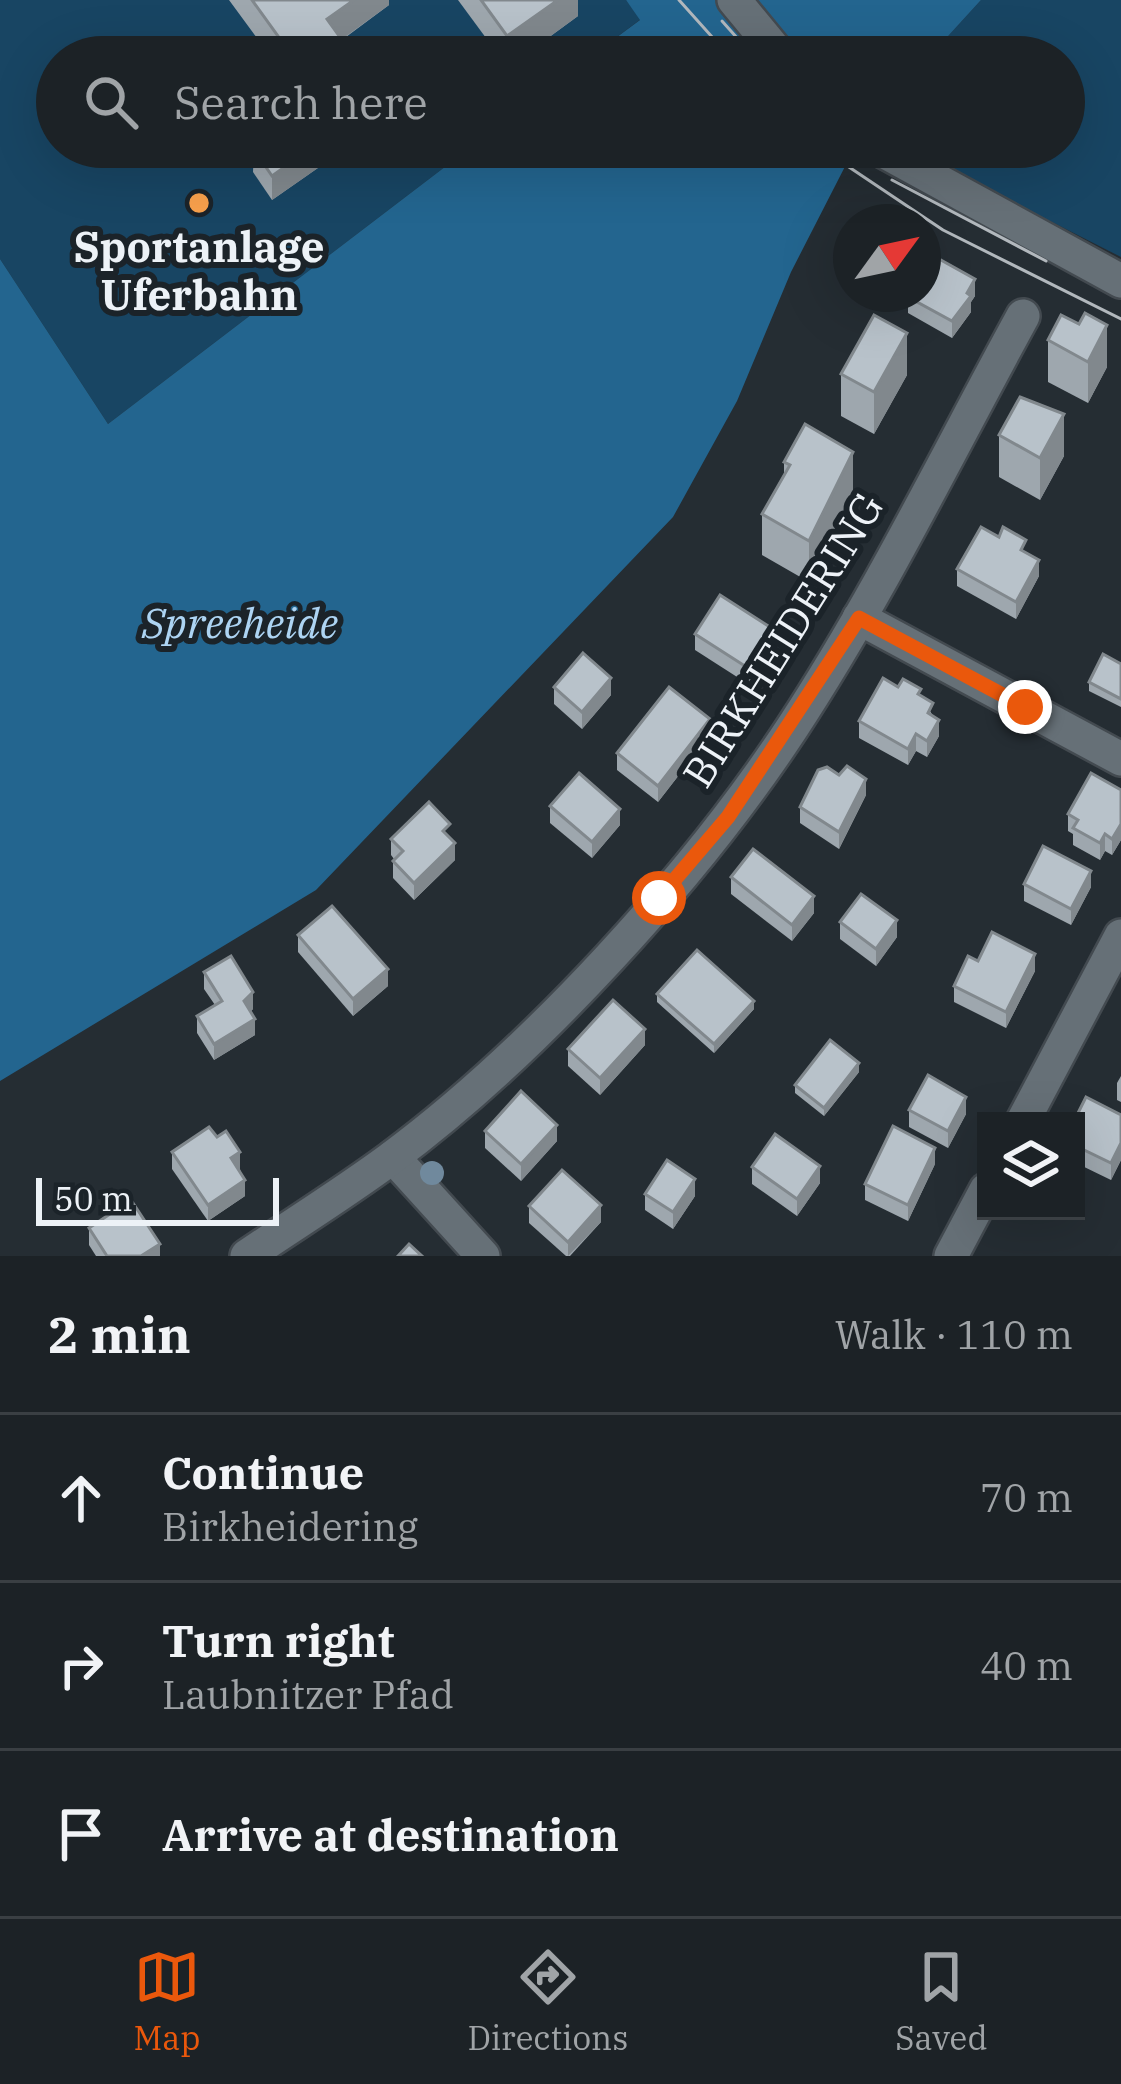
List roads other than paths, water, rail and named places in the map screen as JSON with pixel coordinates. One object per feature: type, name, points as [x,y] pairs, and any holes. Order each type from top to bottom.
[{"type":"street","points":[[734,0],[764,36]]},
{"type":"street","points":[[914,168],[1121,281]]},
{"type":"street","name":"BIRKHEIDERING","points":[[247,1256],[393,1157],[539,1028],[648,912],[728,817],[859,618],[1023,316]]},
{"type":"street","points":[[859,618],[1121,759]]},
{"type":"street","points":[[1028,1112],[1121,936]]},
{"type":"street","points":[[393,1157],[483,1256]]},
{"type":"street","points":[[951,1256],[977,1207]]},
{"type":"tram line","points":[[679,0],[711,36]]},
{"type":"tram line","points":[[722,21],[735,36]]},
{"type":"tram line","points":[[850,168],[943,230],[1121,319]]},
{"type":"tram line","points":[[892,180],[1046,261]]},
{"type":"place","name":"Sportanlage Uferbahn","points":[[199,203]]},
{"type":"park label","name":"Spreeheide","points":[[240,623]]}]
